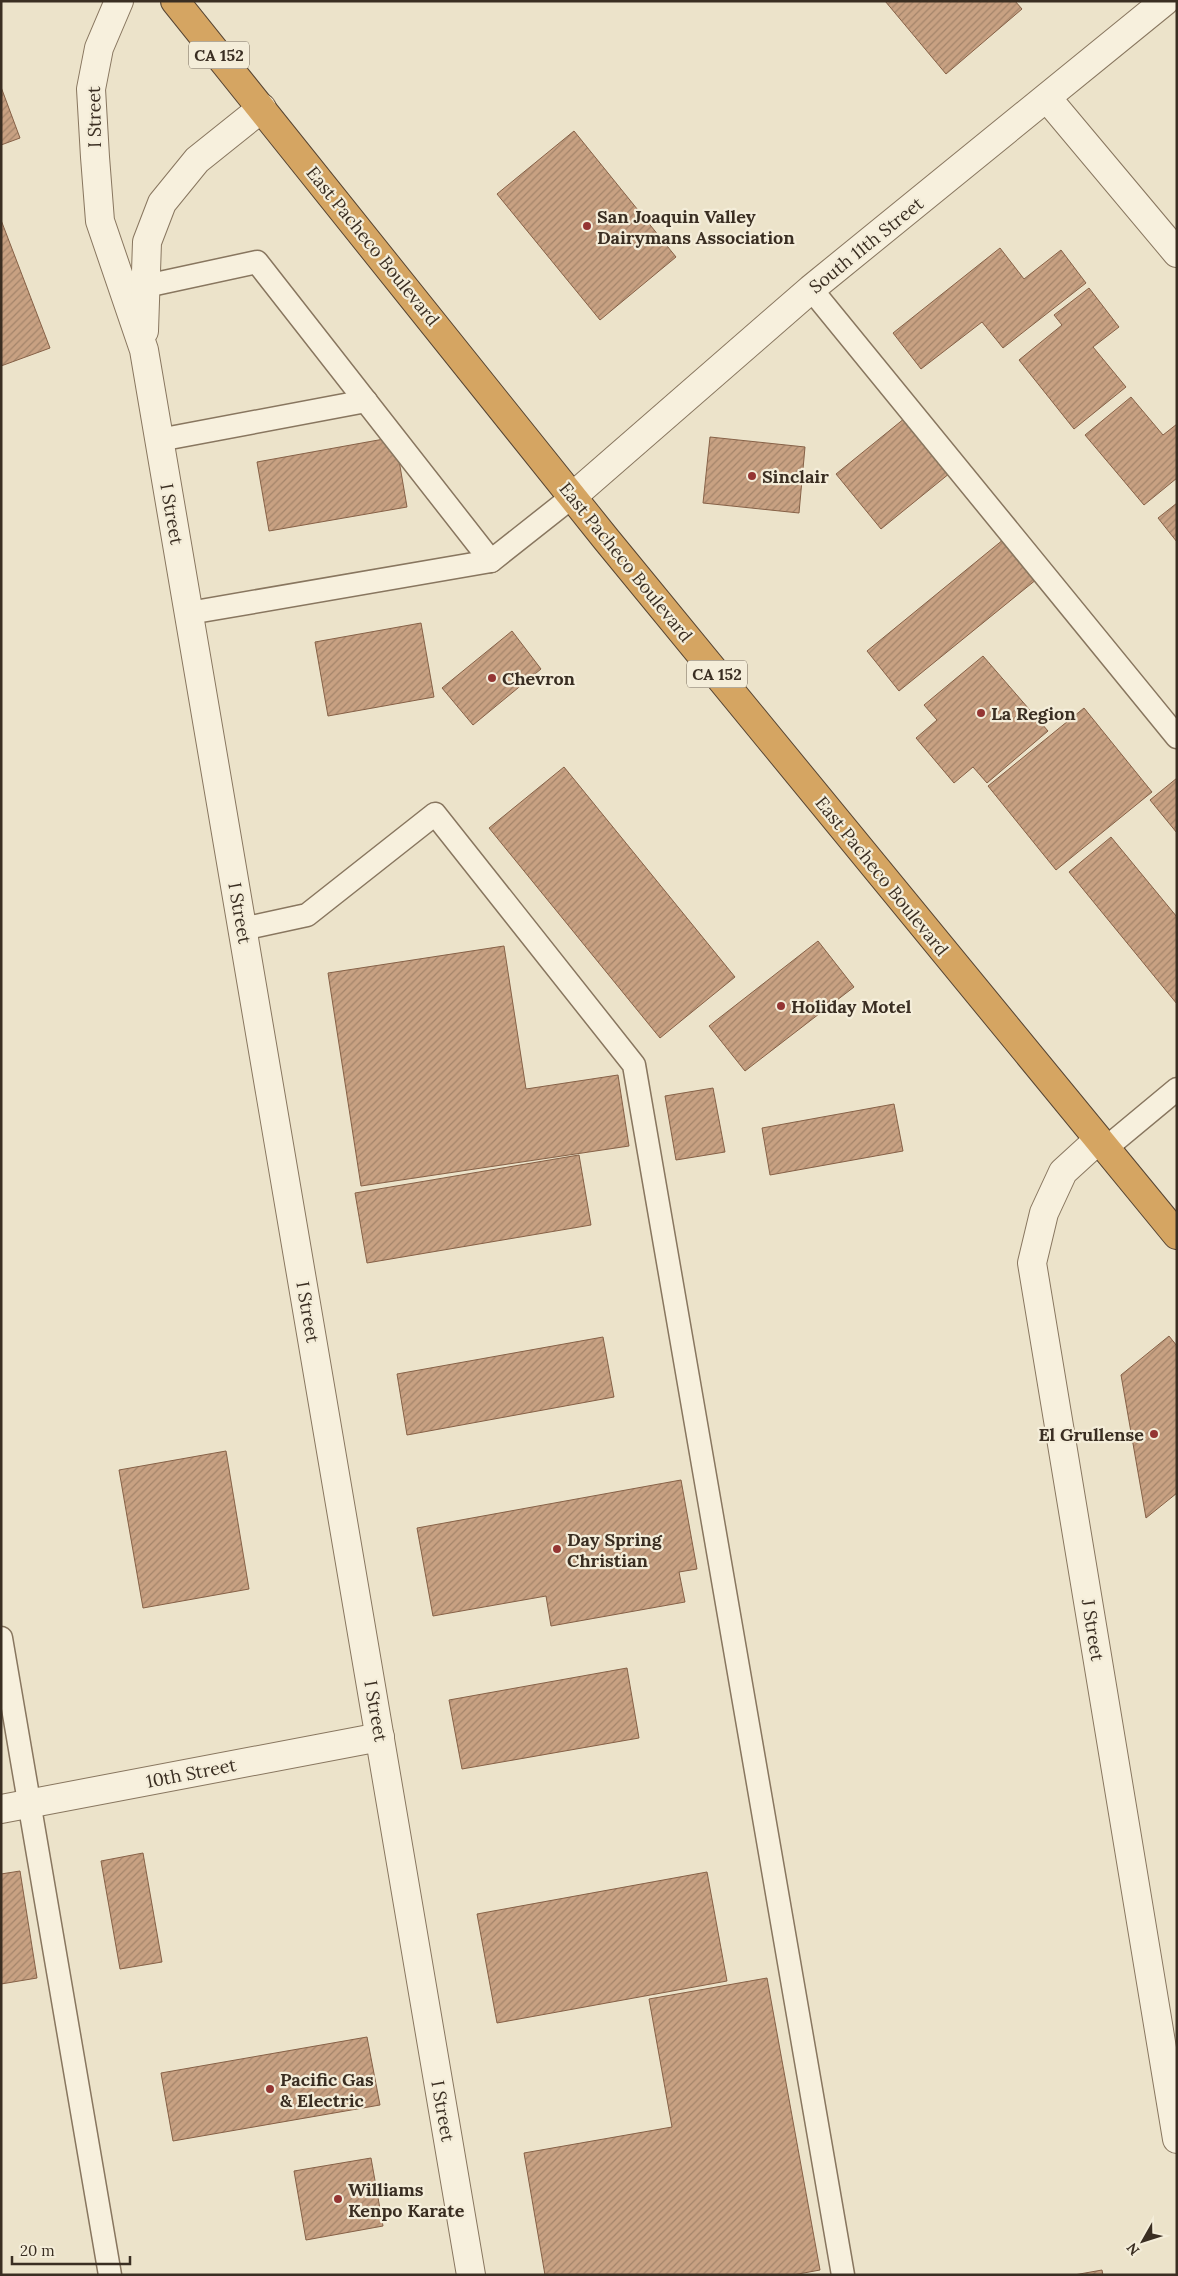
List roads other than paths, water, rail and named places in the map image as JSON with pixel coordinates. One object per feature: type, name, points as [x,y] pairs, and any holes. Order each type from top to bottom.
[{"type":"highway","name":"East Pacheco Boulevard","points":[[175,1],[572,497],[1177,1235]]},
{"type":"street","name":"I Street","points":[[119,1],[99,48],[91,89],[100,221],[144,350],[471,2275]]},
{"type":"street","name":"South 11th Street","points":[[572,497],[811,289],[1165,1]]},
{"type":"street","points":[[1046,98],[1177,253]]},
{"type":"street","name":"I Street","points":[[144,350],[147,242],[162,203],[197,160],[262,108]]},
{"type":"street","name":"J Street","points":[[1102,1144],[1064,1172],[1044,1213],[1032,1263],[1177,2139]]},
{"type":"street","name":"10th Street","points":[[1,1809],[380,1737]]},
{"type":"lane","points":[[146,286],[257,262],[491,561]]},
{"type":"lane","points":[[811,289],[1177,737]]},
{"type":"lane","points":[[159,440],[366,401]]},
{"type":"lane","points":[[189,613],[491,561],[572,497]]},
{"type":"lane","points":[[242,929],[307,915],[435,814],[634,1065],[843,2275]]},
{"type":"lane","points":[[1102,1144],[1177,1089]]},
{"type":"lane","points":[[1,1638],[110,2275]]},
{"type":"place","name":"San Joaquin Valley Dairymans Association","points":[[587,226]]},
{"type":"place","name":"Sinclair","points":[[752,476]]},
{"type":"place","name":"Chevron","points":[[492,678]]},
{"type":"place","name":"La Region","points":[[981,713]]},
{"type":"place","name":"Holiday Motel","points":[[781,1006]]},
{"type":"place","name":"El Grullense","points":[[1154,1434]]},
{"type":"place","name":"Day Spring Christian","points":[[557,1549]]},
{"type":"place","name":"Pacific Gas & Electric","points":[[270,2089]]},
{"type":"place","name":"Williams Kenpo Karate","points":[[338,2199]]}]
